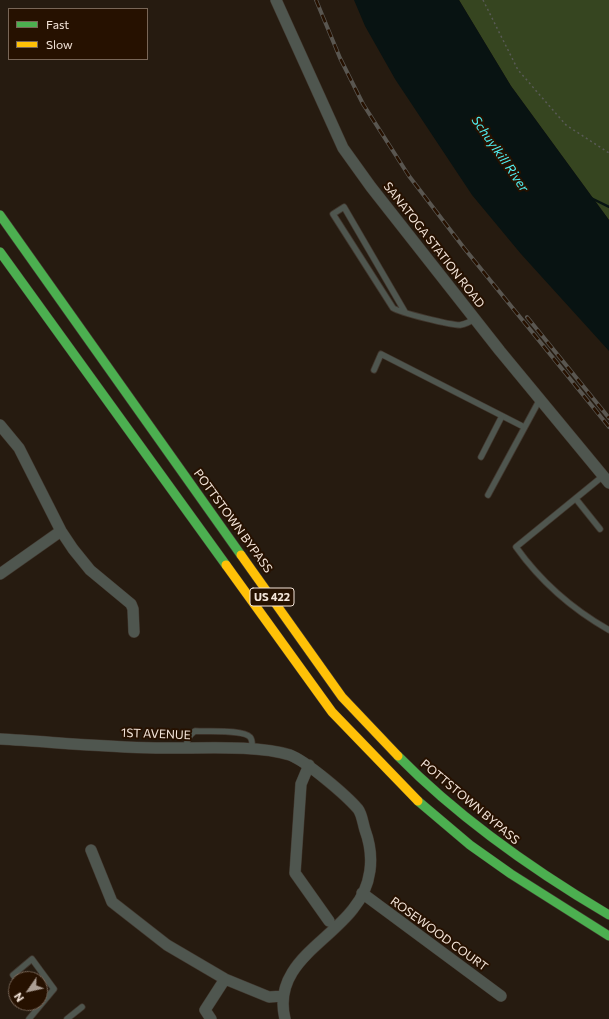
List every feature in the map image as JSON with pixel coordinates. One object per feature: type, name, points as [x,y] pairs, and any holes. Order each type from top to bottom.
[{"type":"highway","name":"POTTSTOWN BYPASS","points":[[0,216],[342,697],[395,753],[444,799],[517,857],[609,915]]},
{"type":"highway","name":"US 422","points":[[0,252],[332,712],[411,795],[470,844],[511,874],[609,936]]},
{"type":"street","name":"SANATOGA STATION ROAD","points":[[276,0],[343,148],[371,187],[606,480]]},
{"type":"street","points":[[0,425],[19,448],[61,531],[90,570],[131,604],[133,609],[134,632]]},
{"type":"street","points":[[0,574],[10,569],[61,531]]},
{"type":"street","name":"1ST AVENUE","points":[[0,739],[186,749],[279,752],[292,756],[309,765],[358,810],[370,843],[370,876],[354,908],[292,970],[283,996]]},
{"type":"street","points":[[309,765],[301,784],[295,873],[329,922]]},
{"type":"street","points":[[91,850],[112,902],[167,945],[225,979],[269,997],[283,996],[282,1007],[285,1019]]},
{"type":"street","name":"ROSEWOOD COURT","points":[[362,893],[501,996]]},
{"type":"street","points":[[211,1019],[205,1010],[225,979]]},
{"type":"lane","points":[[405,312],[344,207],[333,214],[388,302],[397,310],[445,323],[460,325],[468,323],[475,318]]},
{"type":"lane","points":[[374,370],[381,354],[524,427]]},
{"type":"lane","points":[[488,495],[540,399]]},
{"type":"lane","points":[[481,457],[502,416]]},
{"type":"lane","points":[[606,480],[576,498],[516,547],[530,567],[546,584],[589,618],[609,630]]},
{"type":"lane","points":[[576,498],[600,529]]},
{"type":"lane","points":[[186,749],[187,740],[190,734],[196,731],[242,733],[250,736],[252,750]]},
{"type":"lane","points":[[18,971],[32,960],[40,971]]},
{"type":"lane","points":[[48,981],[54,989],[48,995]]},
{"type":"lane","points":[[67,1019],[82,1007]]},
{"type":"path","points":[[482,0],[518,70],[566,125],[609,153]]},
{"type":"green space","points":[[459,0],[609,0],[609,220],[511,86]]},
{"type":"water","name":"Schuylkill River","points":[[354,0],[459,0],[511,86],[609,220],[609,351],[521,254],[472,195],[395,79],[365,26]]},
{"type":"waterway","points":[[591,198],[609,207]]},
{"type":"railway","points":[[316,0],[340,58],[363,104],[409,176],[464,248],[609,427]]},
{"type":"railway","points":[[527,317],[609,418]]},
{"type":"traffic: fast","points":[[0,215],[241,555]]},
{"type":"traffic: fast","points":[[0,252],[226,565]]},
{"type":"traffic: fast","points":[[398,756],[446,801],[498,842],[525,862],[609,915]]},
{"type":"traffic: fast","points":[[418,801],[470,845],[511,874],[609,936]]},
{"type":"traffic: slow","points":[[241,555],[342,697],[398,756]]},
{"type":"traffic: slow","points":[[226,565],[332,712],[418,801]]}]
